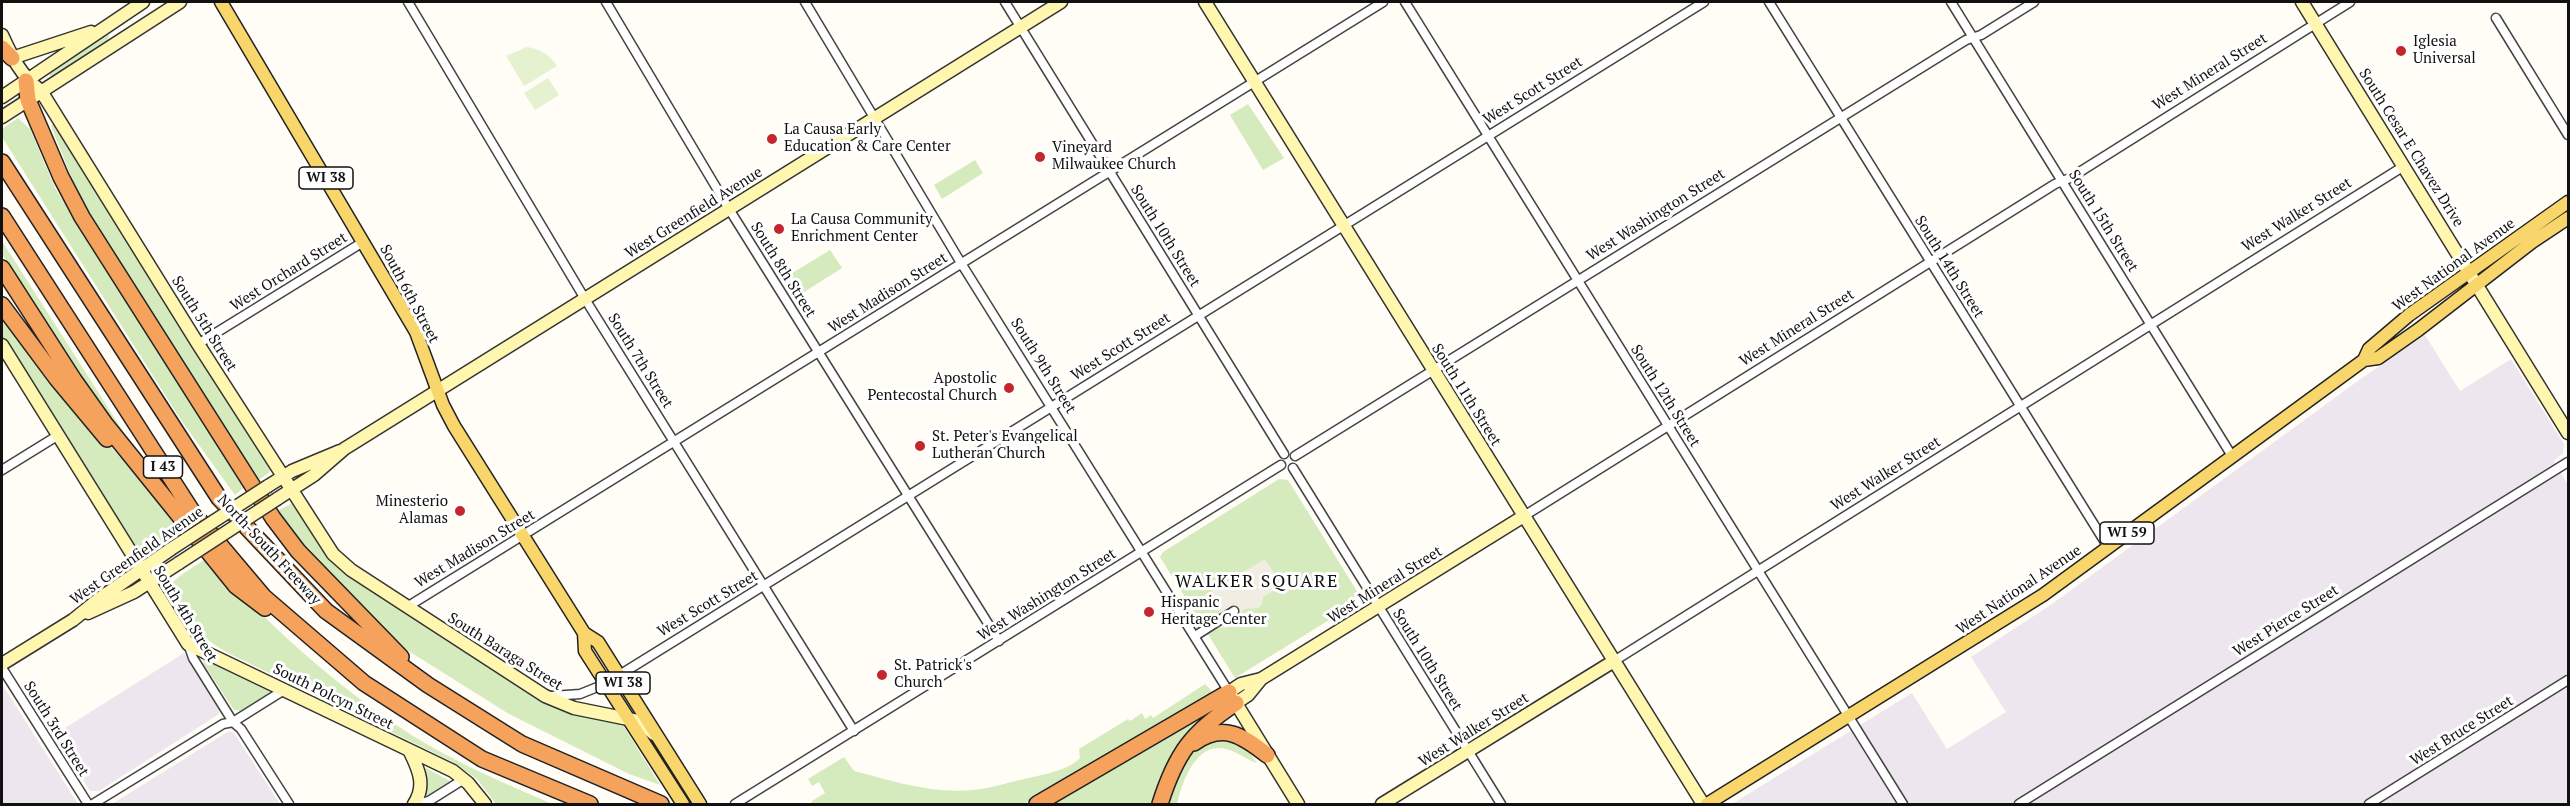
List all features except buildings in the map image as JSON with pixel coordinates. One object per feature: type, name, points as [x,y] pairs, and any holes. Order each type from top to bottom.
[{"type":"highway","points":[[26,81],[34,96],[61,177],[82,217],[273,518],[298,551],[428,685]]},
{"type":"highway","name":"North-South Freeway","points":[[3,164],[219,498],[326,611],[428,685],[522,744],[661,804]]},
{"type":"highway","name":"North-South Freeway","points":[[2,216],[194,514],[264,597],[364,683],[482,759],[590,804]]},
{"type":"highway","points":[[2,268],[74,380],[171,507],[236,586],[364,683]]},
{"type":"highway","points":[[2,305],[93,424],[171,507]]},
{"type":"highway","points":[[1160,804],[1169,775],[1193,736],[1232,697]]},
{"type":"highway","points":[[1036,804],[1232,697]]},
{"type":"highway","points":[[1184,750],[1204,736],[1222,733],[1244,737],[1268,755]]},
{"type":"main road","name":"South 6th Street","points":[[221,2],[416,332],[454,426],[584,633],[598,642],[700,804]]},
{"type":"main road","name":"West National Avenue","points":[[1705,804],[2033,602],[2364,360],[2378,357],[2418,330],[2476,286],[2568,202]]},
{"type":"main road","name":"West National Avenue","points":[[2364,360],[2369,349],[2409,315],[2468,271],[2528,237],[2568,218]]},
{"type":"main road","points":[[2409,315],[2418,330]]},
{"type":"main road","name":"South 6th Street","points":[[584,633],[585,651],[604,684],[683,804]]},
{"type":"street","points":[[3,96],[143,2]]},
{"type":"street","points":[[2,117],[180,2]]},
{"type":"street","name":"South 7th Street","points":[[408,2],[585,299],[854,731]]},
{"type":"street","name":"South 8th Street","points":[[606,2],[729,209],[999,641]]},
{"type":"street","name":"South 9th Street","points":[[805,2],[961,263],[1143,551],[1298,804]]},
{"type":"street","name":"South 10th Street","points":[[1005,2],[1284,454]]},
{"type":"street","name":"West Greenfield Avenue","points":[[73,620],[124,597],[148,583],[314,475],[344,449],[1060,2]]},
{"type":"street","name":"South 11th Street","points":[[1205,2],[1705,804]]},
{"type":"street","name":"West Madison Street","points":[[407,607],[1383,2]]},
{"type":"street","name":"South 12th Street","points":[[1405,2],[1902,804]]},
{"type":"street","name":"West Scott Street","points":[[545,696],[567,697],[604,684],[764,587],[1704,2]]},
{"type":"street","name":"South 14th Street","points":[[1769,2],[2108,547]]},
{"type":"street","name":"South 15th Street","points":[[1951,2],[2232,456]]},
{"type":"street","name":"West Washington Street","points":[[1295,456],[1840,117],[2034,2]]},
{"type":"street","name":"South Cesar E Chavez Drive","points":[[2302,2],[2568,433]]},
{"type":"street","name":"West Mineral Street","points":[[1232,697],[1248,695],[1261,679],[2350,2]]},
{"type":"street","points":[[2496,18],[2568,135]]},
{"type":"street","points":[[7,53],[104,28]]},
{"type":"street","points":[[2,35],[7,53],[26,81]]},
{"type":"street","name":"South 5th Street","points":[[34,96],[333,554],[351,570],[407,607]]},
{"type":"street","name":"West Walker Street","points":[[1382,804],[2404,166]]},
{"type":"street","name":"West Orchard Street","points":[[198,344],[363,242]]},
{"type":"street","name":"South 4th Street","points":[[2,345],[188,644],[233,722],[241,729],[289,804]]},
{"type":"street","points":[[2554,410],[2568,419]]},
{"type":"street","points":[[2,470],[57,436]]},
{"type":"street","name":"West Greenfield Avenue","points":[[2,666],[73,620],[171,549],[268,486],[328,454],[344,449]]},
{"type":"street","points":[[1291,453],[1295,456],[1296,464],[1293,468],[1288,469],[1281,465],[1281,458],[1284,454],[1291,453]]},
{"type":"street","name":"West Washington Street","points":[[735,804],[1281,465]]},
{"type":"street","name":"West Pierce Street","points":[[2019,804],[2567,466]]},
{"type":"street","name":"South 10th Street","points":[[1293,468],[1501,804]]},
{"type":"street","name":"South Baraga Street","points":[[407,607],[560,704],[592,713],[627,718],[646,726],[657,737]]},
{"type":"street","points":[[1195,636],[1234,611]]},
{"type":"street","name":"South Polcyn Street","points":[[188,644],[464,779]]},
{"type":"street","name":"South 3rd Street","points":[[2,666],[88,804]]},
{"type":"street","name":"West Bruce Street","points":[[2369,804],[2568,680]]},
{"type":"street","points":[[93,804],[223,724],[233,722],[284,690]]},
{"type":"street","points":[[410,752],[421,777],[421,789],[416,804]]},
{"type":"street","points":[[416,804],[429,801],[464,779],[485,804]]},
{"type":"shaded area","points":[[2425,335],[2460,391],[2511,359],[2564,444],[2563,453],[2554,461],[2568,485],[2568,804],[1732,804],[1912,693],[1947,749],[2006,712],[1971,657],[2052,604],[2362,378]]},
{"type":"shaded area","points":[[1265,559],[1278,579],[1278,588],[1263,597],[1262,604],[1258,608],[1244,609],[1240,614],[1242,618],[1226,628],[1216,628],[1214,624],[1222,617],[1219,611],[1221,610],[1216,602],[1214,603],[1205,595]]},
{"type":"shaded area","points":[[184,653],[218,707],[219,714],[99,791],[90,791],[55,736],[57,733]]},
{"type":"shaded area","points":[[2,684],[78,804],[2,804]]},
{"type":"shaded area","points":[[229,731],[234,733],[280,804],[112,804]]},
{"type":"green space","points":[[109,35],[108,41],[52,78],[48,73],[104,36]]},
{"type":"green space","points":[[527,47],[545,53],[557,66],[524,86],[506,56]]},
{"type":"green space","points":[[548,78],[559,95],[535,110],[524,93]]},
{"type":"green space","points":[[1248,104],[1284,158],[1263,170],[1230,115]]},
{"type":"green space","points":[[18,118],[30,129],[55,188],[68,209],[246,486],[235,495],[181,420],[2,137],[2,129]]},
{"type":"green space","points":[[53,124],[271,468],[269,473],[258,480],[93,220],[73,181],[51,126]]},
{"type":"green space","points":[[975,160],[983,173],[942,199],[934,185]]},
{"type":"green space","points":[[2,241],[133,447],[131,448],[66,356],[2,254]]},
{"type":"green space","points":[[830,250],[842,268],[801,294],[789,275]]},
{"type":"green space","points":[[2,314],[61,391],[184,529],[142,556],[2,335]]},
{"type":"green space","points":[[1279,479],[1288,480],[1360,596],[1360,601],[1235,678],[1160,557],[1163,552]]},
{"type":"green space","points":[[293,503],[315,536],[376,593],[436,634],[554,707],[623,725],[660,785],[629,774],[509,714],[407,650],[378,628],[301,544],[277,511]]},
{"type":"green space","points":[[207,558],[278,630],[328,674],[382,715],[444,754],[552,804],[496,804],[477,779],[453,762],[234,656],[212,643],[186,619],[164,590],[181,575]]},
{"type":"green space","points":[[204,660],[269,693],[242,711],[234,710],[203,663]]},
{"type":"green space","points":[[1205,684],[1211,690],[1211,694],[1054,791],[1023,804],[811,804],[825,793],[819,782],[812,786],[808,779],[844,757],[854,771],[913,786],[943,790],[980,789],[1051,773],[1076,762],[1080,758],[1079,749],[1128,719],[1130,721],[1142,713],[1145,719],[1151,715],[1153,718]]},
{"type":"green space","points":[[1206,712],[1208,715],[1156,804],[1046,804]]},
{"type":"green space","points":[[1209,739],[1233,739],[1234,743],[1248,751],[1257,763],[1226,749],[1215,748],[1206,751],[1192,765],[1177,804],[1167,804],[1170,791],[1192,749]]},
{"type":"green space","points":[[424,769],[450,781],[427,796],[425,795],[427,781]]},
{"type":"place","name":"Iglesia Universal","points":[[2401,51]]},
{"type":"place","name":"La Causa Early Education & Care Center","points":[[772,139]]},
{"type":"place","name":"Vineyard Milwaukee Church","points":[[1040,157]]},
{"type":"place","name":"La Causa Community Enrichment Center","points":[[779,229]]},
{"type":"place","name":"Apostolic Pentecostal Church","points":[[1009,388]]},
{"type":"place","name":"St. Peter's Evangelical Lutheran Church","points":[[920,446]]},
{"type":"place","name":"Minesterio Alamas","points":[[460,511]]},
{"type":"place","name":"Hispanic Heritage Center","points":[[1149,612]]},
{"type":"place","name":"St. Patrick's Church","points":[[882,675]]},
{"type":"district","name":"WALKER SQUARE","points":[[1257,582]]}]
